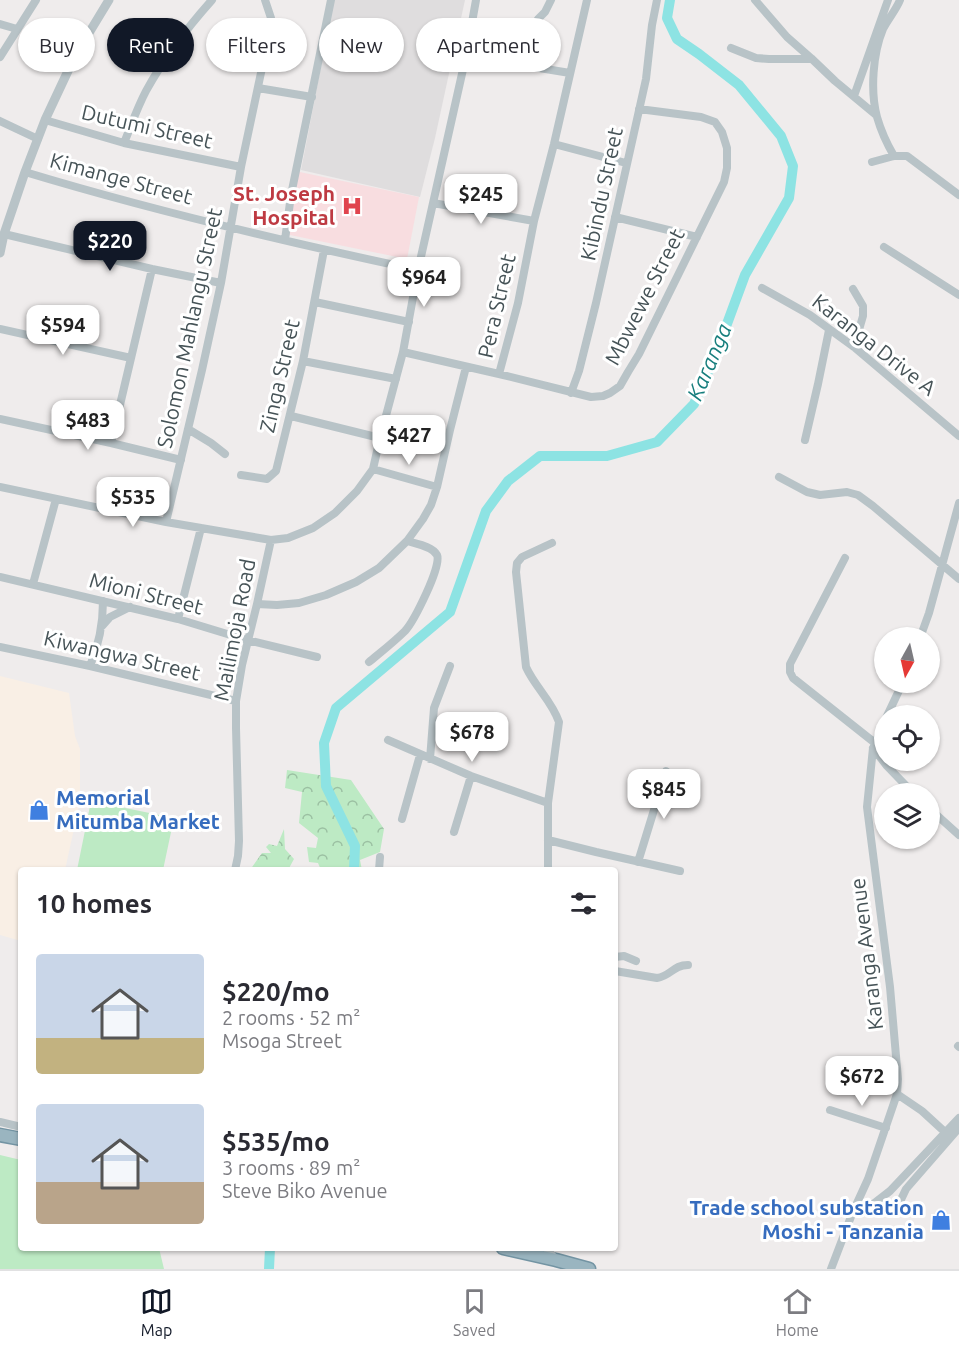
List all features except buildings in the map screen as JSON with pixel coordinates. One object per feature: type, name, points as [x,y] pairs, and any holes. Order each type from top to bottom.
[{"type":"highway","points":[[0,1135],[18,1138]]},
{"type":"highway","points":[[514,1251],[589,1269]]},
{"type":"street","points":[[0,57],[36,0]]},
{"type":"street","points":[[124,143],[146,92],[159,70],[190,24],[212,0]]},
{"type":"street","name":"Solomon Mahlangu Street","points":[[166,522],[221,283],[241,167],[269,35],[271,18],[265,0]]},
{"type":"street","points":[[285,240],[293,186],[331,0]]},
{"type":"street","points":[[473,18],[476,0]]},
{"type":"street","points":[[539,18],[548,7],[550,0]]},
{"type":"street","name":"Pera Street","points":[[499,374],[518,303],[534,221],[587,0]]},
{"type":"street","name":"Kibindu Street","points":[[571,393],[594,314],[646,78],[657,0]]},
{"type":"street","points":[[755,0],[786,37],[876,115]]},
{"type":"street","points":[[854,96],[888,0]]},
{"type":"street","points":[[894,156],[876,115],[872,76],[882,31],[900,0]]},
{"type":"street","points":[[0,253],[4,234],[45,120],[75,56],[106,1]]},
{"type":"street","points":[[0,24],[17,30]]},
{"type":"street","points":[[731,48],[756,58],[812,58]]},
{"type":"street","points":[[0,487],[166,522],[271,540],[288,538],[312,528],[335,513],[357,492],[374,469],[403,352],[418,270],[462,72]]},
{"type":"street","points":[[561,72],[570,73]]},
{"type":"street","points":[[258,88],[312,97]]},
{"type":"street","name":"Mbwewe Street","points":[[403,352],[591,397],[603,396],[620,386],[639,354],[697,237],[724,182],[728,168],[727,148],[716,122],[701,117],[639,109]]},
{"type":"street","name":"Dutumi Street","points":[[45,120],[124,143],[241,167]]},
{"type":"street","points":[[0,121],[38,139]]},
{"type":"street","points":[[554,144],[627,163]]},
{"type":"street","points":[[872,162],[894,156],[911,159],[959,195]]},
{"type":"street","name":"Kimange Street","points":[[25,172],[230,227],[418,270]]},
{"type":"street","points":[[433,203],[534,221]]},
{"type":"street","points":[[615,217],[697,237]]},
{"type":"street","points":[[4,234],[221,283]]},
{"type":"street","points":[[884,247],[959,295]]},
{"type":"street","name":"Zinga Street","points":[[241,475],[267,479],[276,471],[303,361],[324,250]]},
{"type":"street","points":[[111,443],[152,269]]},
{"type":"street","name":"Karanga Drive A","points":[[762,288],[810,315],[854,347],[959,436]]},
{"type":"street","points":[[853,289],[863,306],[864,316],[854,347]]},
{"type":"street","points":[[315,302],[409,322]]},
{"type":"street","points":[[0,329],[131,358]]},
{"type":"street","points":[[805,440],[829,330]]},
{"type":"street","points":[[303,361],[396,379]]},
{"type":"street","points":[[257,604],[277,606],[299,603],[326,595],[356,582],[379,568],[407,541],[423,519],[438,487],[466,367]]},
{"type":"street","points":[[291,416],[380,438]]},
{"type":"street","points":[[0,419],[181,460]]},
{"type":"street","points":[[188,429],[225,454]]},
{"type":"street","points":[[374,469],[438,487]]},
{"type":"street","points":[[778,477],[814,494],[847,492],[858,495],[959,579]]},
{"type":"street","points":[[33,584],[56,499]]},
{"type":"street","points":[[924,627],[959,502]]},
{"type":"street","points":[[178,619],[201,528]]},
{"type":"street","name":"Mailimoja Road","points":[[236,867],[239,841],[236,701],[247,640],[271,540]]},
{"type":"street","points":[[369,662],[404,632],[435,573],[438,556],[434,551],[407,541]]},
{"type":"street","points":[[548,867],[548,803],[560,722],[555,710],[531,678],[526,667],[516,572],[517,563],[522,556],[552,543]]},
{"type":"street","points":[[845,558],[790,664],[790,672],[793,678],[874,746]]},
{"type":"street","name":"Mioni Street","points":[[0,578],[178,619],[247,640],[317,657]]},
{"type":"street","points":[[90,666],[102,626],[103,601]]},
{"type":"street","points":[[102,626],[110,617],[130,608]]},
{"type":"street","name":"Kiwangwa Street","points":[[0,647],[236,701]]},
{"type":"street","points":[[430,759],[434,708],[450,666]]},
{"type":"street","points":[[388,740],[471,776],[548,803]]},
{"type":"street","name":"Karanga Avenue","points":[[831,1269],[868,1179],[897,1094],[898,1079],[890,987],[867,807],[874,746]]},
{"type":"street","points":[[402,819],[420,755]]},
{"type":"street","points":[[638,862],[666,771]]},
{"type":"street","points":[[891,771],[903,783]]},
{"type":"street","points":[[454,832],[471,776]]},
{"type":"street","points":[[940,818],[959,835]]},
{"type":"street","points":[[548,840],[680,871]]},
{"type":"street","points":[[379,867],[380,857]]},
{"type":"street","points":[[618,957],[636,960]]},
{"type":"street","points":[[618,972],[657,978],[664,977],[676,966],[688,965]]},
{"type":"street","points":[[897,1094],[922,1111],[946,1133]]},
{"type":"street","points":[[830,1110],[886,1128]]},
{"type":"street","points":[[852,1214],[880,1200],[959,1118]]},
{"type":"street","points":[[0,1122],[18,1125]]},
{"type":"street","points":[[897,1208],[906,1189],[959,1128]]},
{"type":"street","points":[[549,1251],[559,1263]]},
{"type":"shaded area","points":[[334,0],[465,0],[461,18],[416,18],[416,72],[449,72],[420,197],[301,170],[320,72],[404,72],[404,18],[331,18]]},
{"type":"shaded area","name":"St. Joseph Hospital","points":[[295,171],[419,197],[407,259],[285,234]]},
{"type":"shaded area","name":"Memorial Mitumba Market","points":[[0,676],[69,693],[75,736],[80,749],[80,805],[66,867],[18,867],[18,940],[0,935]]},
{"type":"green space","points":[[287,770],[351,780],[384,829],[380,852],[360,860],[361,867],[320,867],[318,863],[309,862],[307,847],[316,848],[318,838],[299,823],[302,792],[285,788]]},
{"type":"green space","points":[[91,801],[174,818],[164,867],[78,867]]},
{"type":"green space","points":[[284,829],[285,849],[294,859],[290,867],[252,867],[262,853],[271,853],[266,847],[269,844],[277,846]]},
{"type":"green space","points":[[0,1155],[18,1159],[18,1251],[160,1251],[164,1269],[0,1269]]},
{"type":"waterway","name":"Karanga","points":[[354,867],[355,846],[326,786],[324,743],[336,708],[450,612],[486,511],[508,481],[540,456],[607,456],[657,442],[694,404],[717,351],[745,275],[789,198],[793,166],[781,136],[739,85],[677,39],[667,18],[670,0]]},
{"type":"waterway","name":"Karanga","points":[[269,1269],[270,1251]]},
{"type":"place","name":"St. Joseph Hospital","points":[[352,206]]},
{"type":"place","name":"Memorial Mitumba Market","points":[[39,810]]},
{"type":"place","name":"Trade school substation Moshi - Tanzania","points":[[941,1220]]}]
